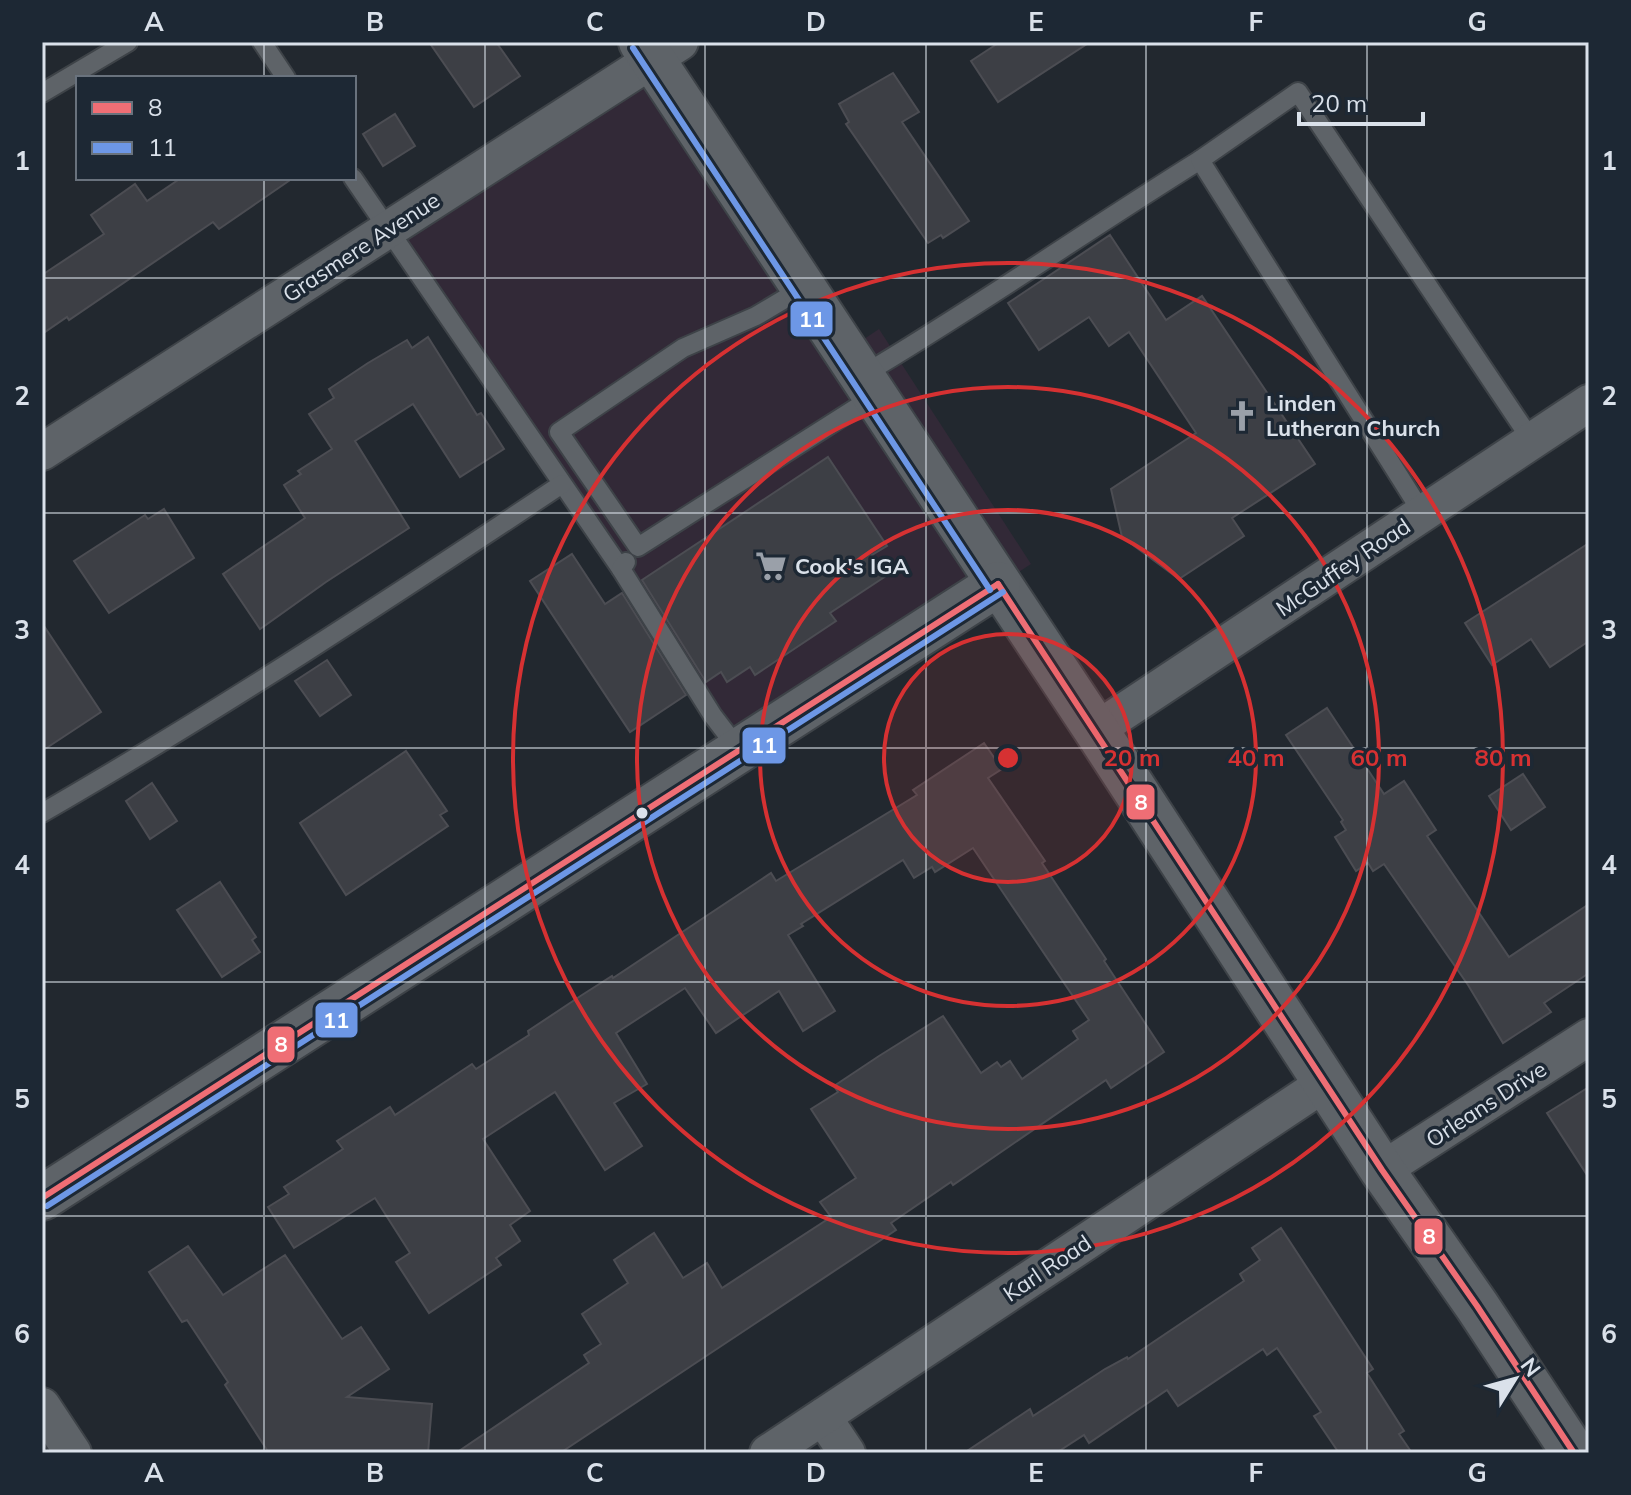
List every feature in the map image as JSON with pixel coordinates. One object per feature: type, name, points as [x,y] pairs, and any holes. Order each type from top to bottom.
[{"type":"main road","points":[[658,48],[803,288],[1382,1170],[1574,1453]]},
{"type":"main road","points":[[42,1198],[998,584]]},
{"type":"street","name":"Grasmere Avenue","points":[[42,452],[388,230],[658,48]]},
{"type":"street","name":"McGuffey Road","points":[[1096,730],[1589,403]]},
{"type":"street","name":"Orleans Drive","points":[[1382,1170],[1589,1037]]},
{"type":"street","name":"Karl Road","points":[[768,1453],[1325,1083]]},
{"type":"street","points":[[42,1406],[73,1453]]},
{"type":"street","points":[[823,1417],[847,1453]]},
{"type":"lane","points":[[42,93],[128,42]]},
{"type":"lane","points":[[262,42],[285,76]]},
{"type":"lane","points":[[621,569],[638,547],[868,386],[929,335],[1200,160],[1298,92],[1532,441]]},
{"type":"lane","points":[[1200,160],[1423,514]]},
{"type":"lane","points":[[354,180],[621,569],[713,716],[739,750]]},
{"type":"lane","points":[[638,547],[559,432],[683,348],[756,316],[803,288]]},
{"type":"lane","points":[[42,813],[178,734],[562,484]]},
{"type":"shaded area","points":[[652,54],[846,351],[879,329],[1031,564],[736,755],[392,223]]},
{"type":"building","points":[[429,42],[496,42],[520,76],[474,107]]},
{"type":"building","points":[[1000,42],[1090,42],[998,102],[971,61]]},
{"type":"building","points":[[893,73],[919,112],[902,122],[969,221],[943,238],[941,235],[928,243],[846,124],[849,122],[839,104]]},
{"type":"building","points":[[395,114],[415,146],[383,166],[363,134]]},
{"type":"building","points":[[178,180],[290,180],[219,229],[213,222],[69,320],[67,317],[42,334],[42,275],[104,234],[91,215],[135,184],[147,201]]},
{"type":"building","name":"Linden Lutheran Church","points":[[1110,235],[1166,320],[1202,296],[1315,464],[1232,518],[1244,536],[1179,579],[1122,537],[1111,489],[1196,433],[1129,332],[1109,346],[1089,317],[1039,350],[1008,303]]},
{"type":"building","points":[[428,337],[477,415],[481,413],[504,449],[460,477],[413,404],[355,441],[409,528],[260,629],[223,574],[305,518],[284,485],[301,474],[298,471],[332,449],[309,414],[334,398],[329,389],[368,363],[407,340],[412,348]]},
{"type":"building","name":"Cook's IGA","points":[[828,457],[887,546],[872,555],[886,576],[830,613],[836,621],[755,675],[750,667],[727,682],[721,672],[706,682],[642,580]]},
{"type":"building","points":[[164,509],[194,558],[109,613],[74,561],[145,515],[148,519]]},
{"type":"building","points":[[1589,543],[1589,641],[1550,667],[1531,639],[1492,665],[1465,623]]},
{"type":"building","points":[[572,554],[605,604],[622,593],[686,695],[630,732],[530,581]]},
{"type":"building","points":[[42,623],[101,712],[42,751]]},
{"type":"building","points":[[327,660],[351,695],[320,716],[295,681]]},
{"type":"building","points":[[1327,708],[1384,794],[1404,781],[1436,830],[1427,836],[1509,957],[1589,904],[1589,973],[1544,1003],[1551,1012],[1503,1043],[1468,985],[1384,864],[1373,871],[1368,863],[1356,871],[1335,837],[1346,830],[1341,822],[1343,820],[1286,735]]},
{"type":"building","points":[[984,743],[1002,769],[988,778],[1045,861],[1042,863],[1164,1052],[1111,1088],[1106,1080],[953,1185],[951,1182],[891,1223],[896,1230],[560,1453],[456,1453],[589,1363],[584,1355],[601,1344],[582,1314],[628,1283],[614,1260],[654,1233],[683,1278],[707,1263],[722,1288],[831,1217],[820,1202],[856,1178],[811,1109],[838,1092],[834,1086],[879,1056],[943,1016],[981,1073],[997,1062],[1001,1067],[1010,1061],[1022,1079],[1078,1039],[1073,1031],[1089,1020],[973,848],[935,872],[932,867],[914,878],[903,860],[788,935],[835,1011],[803,1031],[779,991],[716,1033],[685,988],[616,1033],[647,1084],[614,1103],[642,1146],[605,1170],[555,1092],[483,1139],[530,1211],[510,1225],[520,1241],[496,1258],[501,1265],[429,1313],[396,1262],[410,1253],[375,1198],[294,1248],[268,1207],[289,1194],[284,1187],[343,1149],[337,1141],[390,1107],[395,1115],[472,1064],[476,1069],[529,1035],[528,1031],[582,995],[613,978],[771,873],[776,881],[917,795],[913,790]]},
{"type":"building","points":[[406,751],[447,811],[440,815],[448,826],[346,895],[300,823]]},
{"type":"building","points":[[1523,774],[1545,807],[1511,830],[1489,796]]},
{"type":"building","points":[[152,783],[177,821],[150,839],[126,801]]},
{"type":"building","points":[[220,882],[256,937],[252,940],[260,952],[222,977],[177,910]]},
{"type":"building","points":[[1589,1087],[1589,1178],[1547,1113]]},
{"type":"building","points":[[1281,1228],[1373,1369],[1367,1373],[1404,1431],[1399,1434],[1412,1453],[1339,1453],[1314,1416],[1321,1412],[1277,1348],[1267,1355],[1263,1349],[1178,1406],[1167,1390],[1089,1443],[1084,1435],[1056,1453],[964,1453],[1030,1409],[1033,1416],[1105,1369],[1128,1359],[1244,1281],[1240,1274],[1260,1260],[1252,1248]]},
{"type":"building","points":[[188,1246],[223,1295],[285,1255],[342,1339],[361,1327],[389,1369],[347,1397],[432,1404],[428,1453],[269,1453],[187,1320],[182,1322],[149,1272]]},
{"type":"transit line","name":"11","points":[[633,48],[990,590]]},
{"type":"transit line","name":"8","points":[[998,584],[1382,1170],[1574,1453]]},
{"type":"transit line","name":"8","points":[[42,1198],[998,584]]},
{"type":"transit line","name":"11","points":[[47,1206],[1003,592]]},
{"type":"place","name":"Linden Lutheran Church","points":[[1242,416]]},
{"type":"place","name":"Cook's IGA","points":[[771,566]]}]
